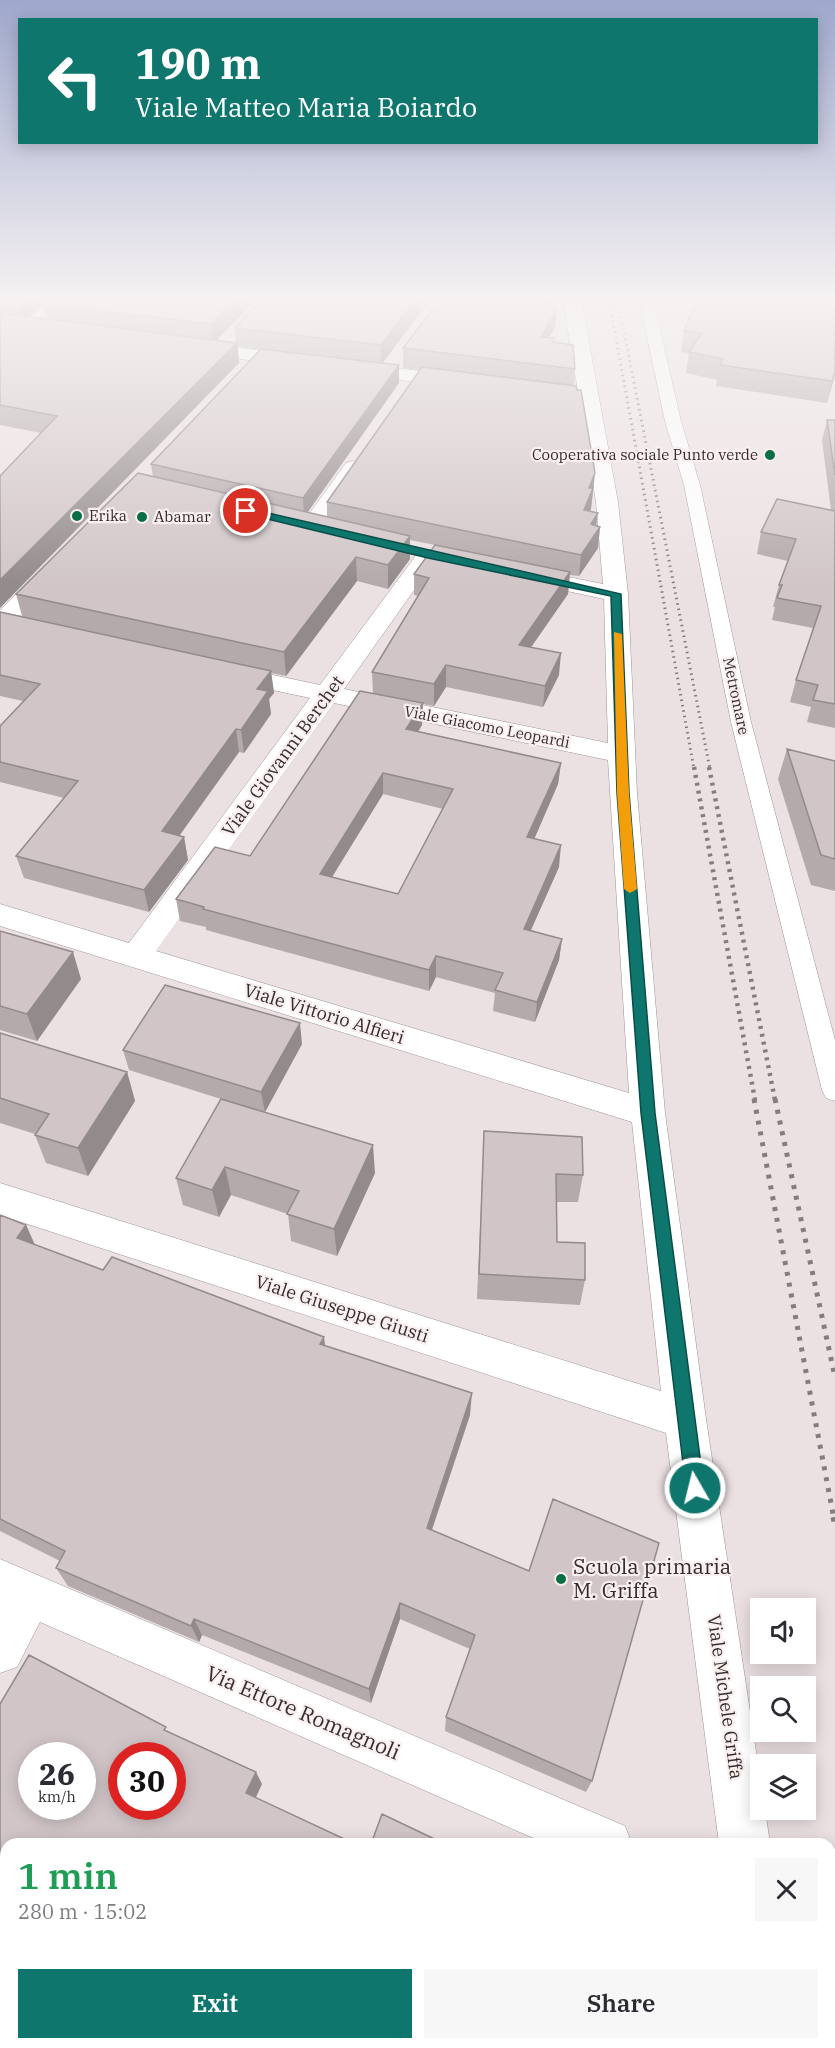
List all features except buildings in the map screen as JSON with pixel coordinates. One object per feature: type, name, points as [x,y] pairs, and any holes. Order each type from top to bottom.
[{"type":"street","name":"Viale Michele Griffa","points":[[576,395],[607,502],[616,594],[622,754],[648,1113],[685,1419],[744,1838]]},
{"type":"street","points":[[312,526],[364,451]]},
{"type":"street","points":[[290,521],[336,532]]},
{"type":"street","name":"Viale Giovanni Berchet","points":[[135,956],[428,554]]},
{"type":"street","points":[[9,625],[62,562]]},
{"type":"street","points":[[499,569],[616,594]]},
{"type":"street","name":"Viale Giacomo Leopardi","points":[[211,669],[327,695],[622,754]]},
{"type":"street","name":"Viale Vittorio Alfieri","points":[[0,915],[648,1113]]},
{"type":"street","name":"Viale Giuseppe Giusti","points":[[0,1199],[685,1419]]},
{"type":"street","points":[[0,1650],[14,1589]]},
{"type":"street","name":"Via Ettore Romagnoli","points":[[14,1589],[593,1838]]},
{"type":"lane","name":"Metromare","points":[[667,395],[692,484],[741,722],[835,1090]]},
{"type":"railway","points":[[626,395],[694,769]]},
{"type":"railway","points":[[636,395],[710,769]]},
{"type":"railway","points":[[694,767],[755,1100]]},
{"type":"railway","points":[[709,767],[775,1100]]},
{"type":"railway","points":[[754,1099],[834,1519]]},
{"type":"railway","points":[[775,1099],[835,1377]]},
{"type":"railway","points":[[834,1517],[835,1522]]},
{"type":"slow traffic","points":[[617,634],[623,793],[630,889]]},
{"type":"place","name":"Cooperativa sociale Punto verde","points":[[770,455]]},
{"type":"place","name":"Erika","points":[[77,516]]},
{"type":"place","name":"Abamar","points":[[142,517]]},
{"type":"place","name":"Scuola primaria M. Griffa","points":[[561,1579]]},
{"type":"route","points":[[246,511],[428,555],[616,594],[623,793],[648,1113],[695,1488]]}]
